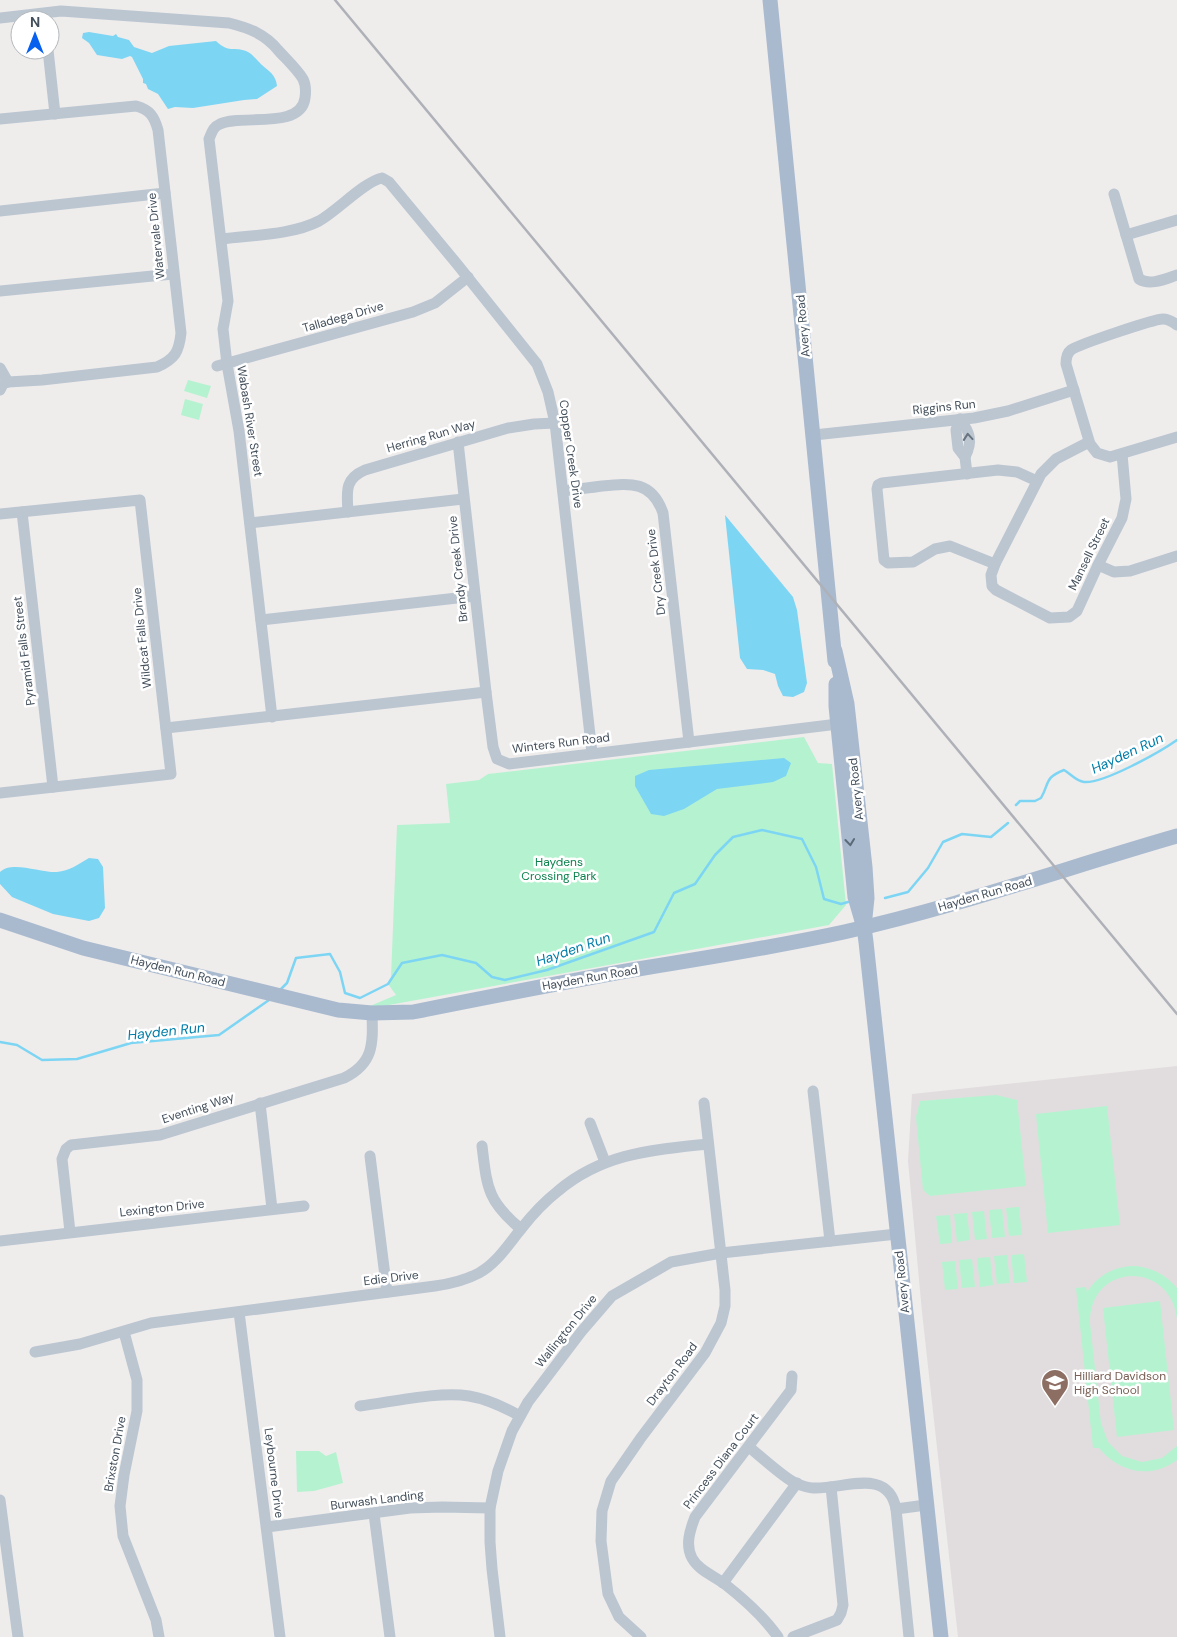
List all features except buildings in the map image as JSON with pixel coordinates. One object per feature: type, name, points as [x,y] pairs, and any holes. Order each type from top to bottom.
[{"type":"main road","name":"Avery Road","points":[[770,0],[835,652],[836,706],[855,897],[864,927],[941,1637]]},
{"type":"main road","name":"Avery Road","points":[[835,652],[846,704],[865,867],[867,898],[864,927]]},
{"type":"main road","name":"Hayden Run Road","points":[[0,920],[76,946],[338,1010],[372,1013],[413,1012],[637,970],[760,950],[864,927],[1061,872],[1177,836]]},
{"type":"street","name":"Wabash River Street","points":[[60,11],[229,24],[249,28],[270,40],[303,79],[306,90],[305,102],[295,113],[280,119],[230,121],[220,124],[212,129],[209,139],[228,301],[223,329],[222,365],[239,431],[272,717]]},
{"type":"street","points":[[0,119],[55,114],[49,60]]},
{"type":"street","name":"Watervale Drive","points":[[8,382],[157,367],[174,357],[180,345],[158,130],[154,118],[150,112],[136,106],[55,114]]},
{"type":"street","name":"Copper Creek Drive","points":[[222,238],[296,229],[317,222],[336,211],[374,180],[382,178],[389,182],[537,364],[548,392],[555,424],[592,753]]},
{"type":"street","points":[[0,210],[165,193]]},
{"type":"street","points":[[1114,194],[1138,280],[1150,283],[1177,275]]},
{"type":"street","points":[[1126,235],[1177,220]]},
{"type":"street","points":[[0,291],[173,274]]},
{"type":"street","name":"Talladega Drive","points":[[222,365],[413,312],[435,303],[468,277]]},
{"type":"street","points":[[1177,325],[1171,320],[1163,319],[1121,331],[1071,350],[1066,358],[1066,364],[1093,450],[1102,456],[1110,457],[1177,437]]},
{"type":"street","points":[[0,368],[8,382],[0,390]]},
{"type":"street","name":"Riggins Run","points":[[814,436],[974,418],[1008,411],[1074,390]]},
{"type":"street","points":[[960,419],[968,429],[969,448],[965,457],[967,474]]},
{"type":"street","name":"Herring Run Way","points":[[348,512],[347,489],[350,480],[357,473],[508,428],[534,424],[555,424]]},
{"type":"street","name":"Brandy Creek Drive","points":[[458,442],[486,692]]},
{"type":"street","points":[[1037,481],[1018,472],[1008,470],[882,482],[878,485],[877,489],[884,560],[888,563],[912,562],[935,549],[950,546],[995,564],[1041,474],[1056,459],[1089,442]]},
{"type":"street","name":"Mansell Street","points":[[995,564],[992,586],[996,590],[1050,618],[1069,617],[1077,611],[1122,518],[1126,499],[1122,454]]},
{"type":"street","name":"Dry Creek Drive","points":[[564,491],[628,484],[646,488],[659,502],[663,512],[689,742]]},
{"type":"street","points":[[250,522],[464,499]]},
{"type":"street","name":"Wildcat Falls Drive","points":[[22,512],[140,500],[166,728],[171,774],[53,787]]},
{"type":"street","points":[[0,514],[22,512]]},
{"type":"street","name":"Pyramid Falls Street","points":[[22,512],[53,787]]},
{"type":"street","points":[[1098,565],[1114,572],[1130,571],[1177,556]]},
{"type":"street","points":[[261,620],[474,596]]},
{"type":"street","points":[[166,728],[486,692]]},
{"type":"street","name":"Winters Run Road","points":[[486,692],[493,747],[497,759],[509,764],[838,724]]},
{"type":"street","points":[[0,793],[53,787]]},
{"type":"street","name":"Eventing Way","points":[[70,1232],[62,1160],[66,1149],[71,1145],[160,1135],[325,1084],[357,1071],[365,1064],[369,1055],[372,1013]]},
{"type":"street","points":[[812,1091],[830,1241]]},
{"type":"street","points":[[260,1103],[272,1210]]},
{"type":"street","name":"Drayton Road","points":[[641,1637],[619,1617],[608,1594],[602,1541],[602,1511],[611,1481],[705,1353],[721,1323],[725,1306],[725,1290],[704,1103]]},
{"type":"street","points":[[590,1123],[605,1162]]},
{"type":"street","name":"Edie Drive","points":[[35,1352],[80,1344],[151,1323],[451,1283],[480,1272],[501,1254],[544,1203],[558,1190],[580,1175],[605,1162],[620,1157],[656,1150],[708,1144]]},
{"type":"street","points":[[482,1146],[485,1172],[493,1201],[502,1212],[521,1228]]},
{"type":"street","points":[[370,1156],[387,1292]]},
{"type":"street","name":"Lexington Drive","points":[[0,1241],[304,1206]]},
{"type":"street","name":"Wallington Drive","points":[[500,1637],[492,1569],[490,1508],[498,1471],[512,1431],[538,1388],[581,1332],[612,1296],[671,1262],[721,1253],[897,1234]]},
{"type":"street","name":"Leybourne Drive","points":[[239,1312],[280,1637]]},
{"type":"street","name":"Brixston Drive","points":[[124,1332],[137,1380],[137,1411],[120,1506],[124,1536],[156,1620],[159,1637]]},
{"type":"street","name":"Princess Diana Court","points":[[778,1637],[764,1619],[723,1583],[699,1567],[692,1558],[689,1548],[689,1532],[695,1517],[791,1390],[792,1376]]},
{"type":"street","points":[[360,1406],[449,1395],[469,1396],[490,1401],[520,1416]]},
{"type":"street","points":[[749,1446],[798,1484],[812,1488],[869,1483],[880,1485],[889,1492],[895,1502],[896,1509],[909,1637]]},
{"type":"street","points":[[723,1583],[798,1484]]},
{"type":"street","points":[[793,1637],[836,1620],[842,1614],[843,1606],[831,1486]]},
{"type":"street","points":[[0,1500],[18,1637]]},
{"type":"street","points":[[896,1509],[926,1505]]},
{"type":"street","name":"Burwash Landing","points":[[267,1527],[410,1508],[442,1506],[490,1508]]},
{"type":"street","points":[[374,1514],[390,1637]]},
{"type":"shaded area","name":"Hilliard Davidson High School","points":[[1177,1066],[1177,1637],[958,1637],[922,1312],[908,1161],[912,1094]]},
{"type":"green space","points":[[188,380],[211,386],[207,398],[184,391]]},
{"type":"green space","points":[[185,399],[203,404],[199,420],[181,415]]},
{"type":"green space","name":"Haydens Crossing Park","points":[[804,737],[818,763],[832,764],[846,905],[829,925],[378,1007],[370,1006],[396,995],[388,984],[391,977],[397,825],[450,823],[446,784],[479,780],[488,774]]},
{"type":"green space","points":[[996,1095],[1017,1100],[1026,1186],[930,1196],[923,1190],[916,1117],[920,1101]]},
{"type":"green space","points":[[1107,1106],[1120,1225],[1048,1233],[1036,1114]]},
{"type":"green space","points":[[1019,1207],[1022,1235],[1009,1236],[1006,1208]]},
{"type":"green space","points":[[1002,1209],[1005,1237],[992,1238],[989,1210]]},
{"type":"green space","points":[[984,1211],[987,1239],[975,1240],[972,1212]]},
{"type":"green space","points":[[967,1213],[970,1240],[957,1242],[954,1214]]},
{"type":"green space","points":[[950,1215],[952,1243],[940,1244],[936,1216]]},
{"type":"green space","points":[[1024,1254],[1027,1282],[1014,1283],[1011,1255]]},
{"type":"green space","points":[[1007,1255],[1010,1283],[997,1284],[994,1256]]},
{"type":"green space","points":[[990,1257],[993,1285],[980,1287],[977,1258]]},
{"type":"green space","points":[[972,1259],[975,1287],[962,1288],[959,1260]]},
{"type":"green space","points":[[955,1261],[958,1289],[945,1290],[942,1262]]},
{"type":"green space","points":[[1128,1266],[1148,1268],[1159,1273],[1177,1288],[1177,1319],[1171,1299],[1160,1286],[1146,1278],[1130,1276],[1115,1280],[1102,1289],[1093,1303],[1090,1323],[1101,1423],[1108,1442],[1122,1456],[1142,1462],[1162,1458],[1177,1446],[1177,1460],[1157,1470],[1146,1471],[1125,1468],[1116,1463],[1099,1448],[1093,1448],[1076,1288],[1086,1287],[1087,1292],[1097,1280],[1108,1272]]},
{"type":"green space","points":[[1160,1301],[1174,1430],[1117,1437],[1103,1308]]},
{"type":"green space","points":[[296,1451],[319,1451],[326,1456],[336,1452],[343,1483],[314,1491],[297,1492]]},
{"type":"water","points":[[89,32],[113,36],[116,34],[118,37],[129,40],[134,47],[152,53],[169,46],[216,41],[228,49],[249,53],[273,75],[277,86],[257,99],[193,108],[175,107],[168,109],[158,94],[148,89],[146,84],[143,83],[143,79],[132,57],[122,59],[97,55],[89,43],[82,38],[83,33]]},
{"type":"water","points":[[725,515],[793,597],[797,610],[807,683],[804,692],[793,697],[783,696],[775,674],[763,670],[747,669],[740,658]]},
{"type":"water","points":[[784,758],[791,763],[786,776],[773,782],[717,789],[684,809],[664,816],[651,814],[635,786],[635,776],[649,770]]},
{"type":"water","points":[[89,858],[98,859],[103,867],[105,908],[99,918],[89,921],[53,914],[12,897],[0,884],[0,872],[5,869],[19,867],[57,872],[70,869]]},
{"type":"waterway","name":"Hayden Run","points":[[1016,805],[1020,801],[1035,801],[1041,798],[1050,778],[1064,770],[1081,781],[1093,781],[1117,773],[1177,740]]},
{"type":"waterway","name":"Hayden Run","points":[[885,898],[908,892],[928,868],[943,842],[962,834],[991,837],[1008,823]]},
{"type":"waterway","name":"Hayden Run","points":[[281,989],[287,983],[296,958],[330,954],[340,972],[345,993],[360,998],[388,984],[402,963],[442,955],[476,963],[492,977],[505,980],[547,970],[654,932],[674,893],[695,884],[715,855],[733,837],[762,830],[802,839],[816,867],[824,899],[841,904],[848,902]]},
{"type":"waterway","name":"Hayden Run","points":[[0,1042],[17,1045],[42,1060],[77,1059],[131,1043],[219,1035],[269,1000]]},
{"type":"railway","points":[[335,0],[1177,1014]]},
{"type":"place","name":"Hilliard Davidson High School","points":[[1055,1407]]}]
